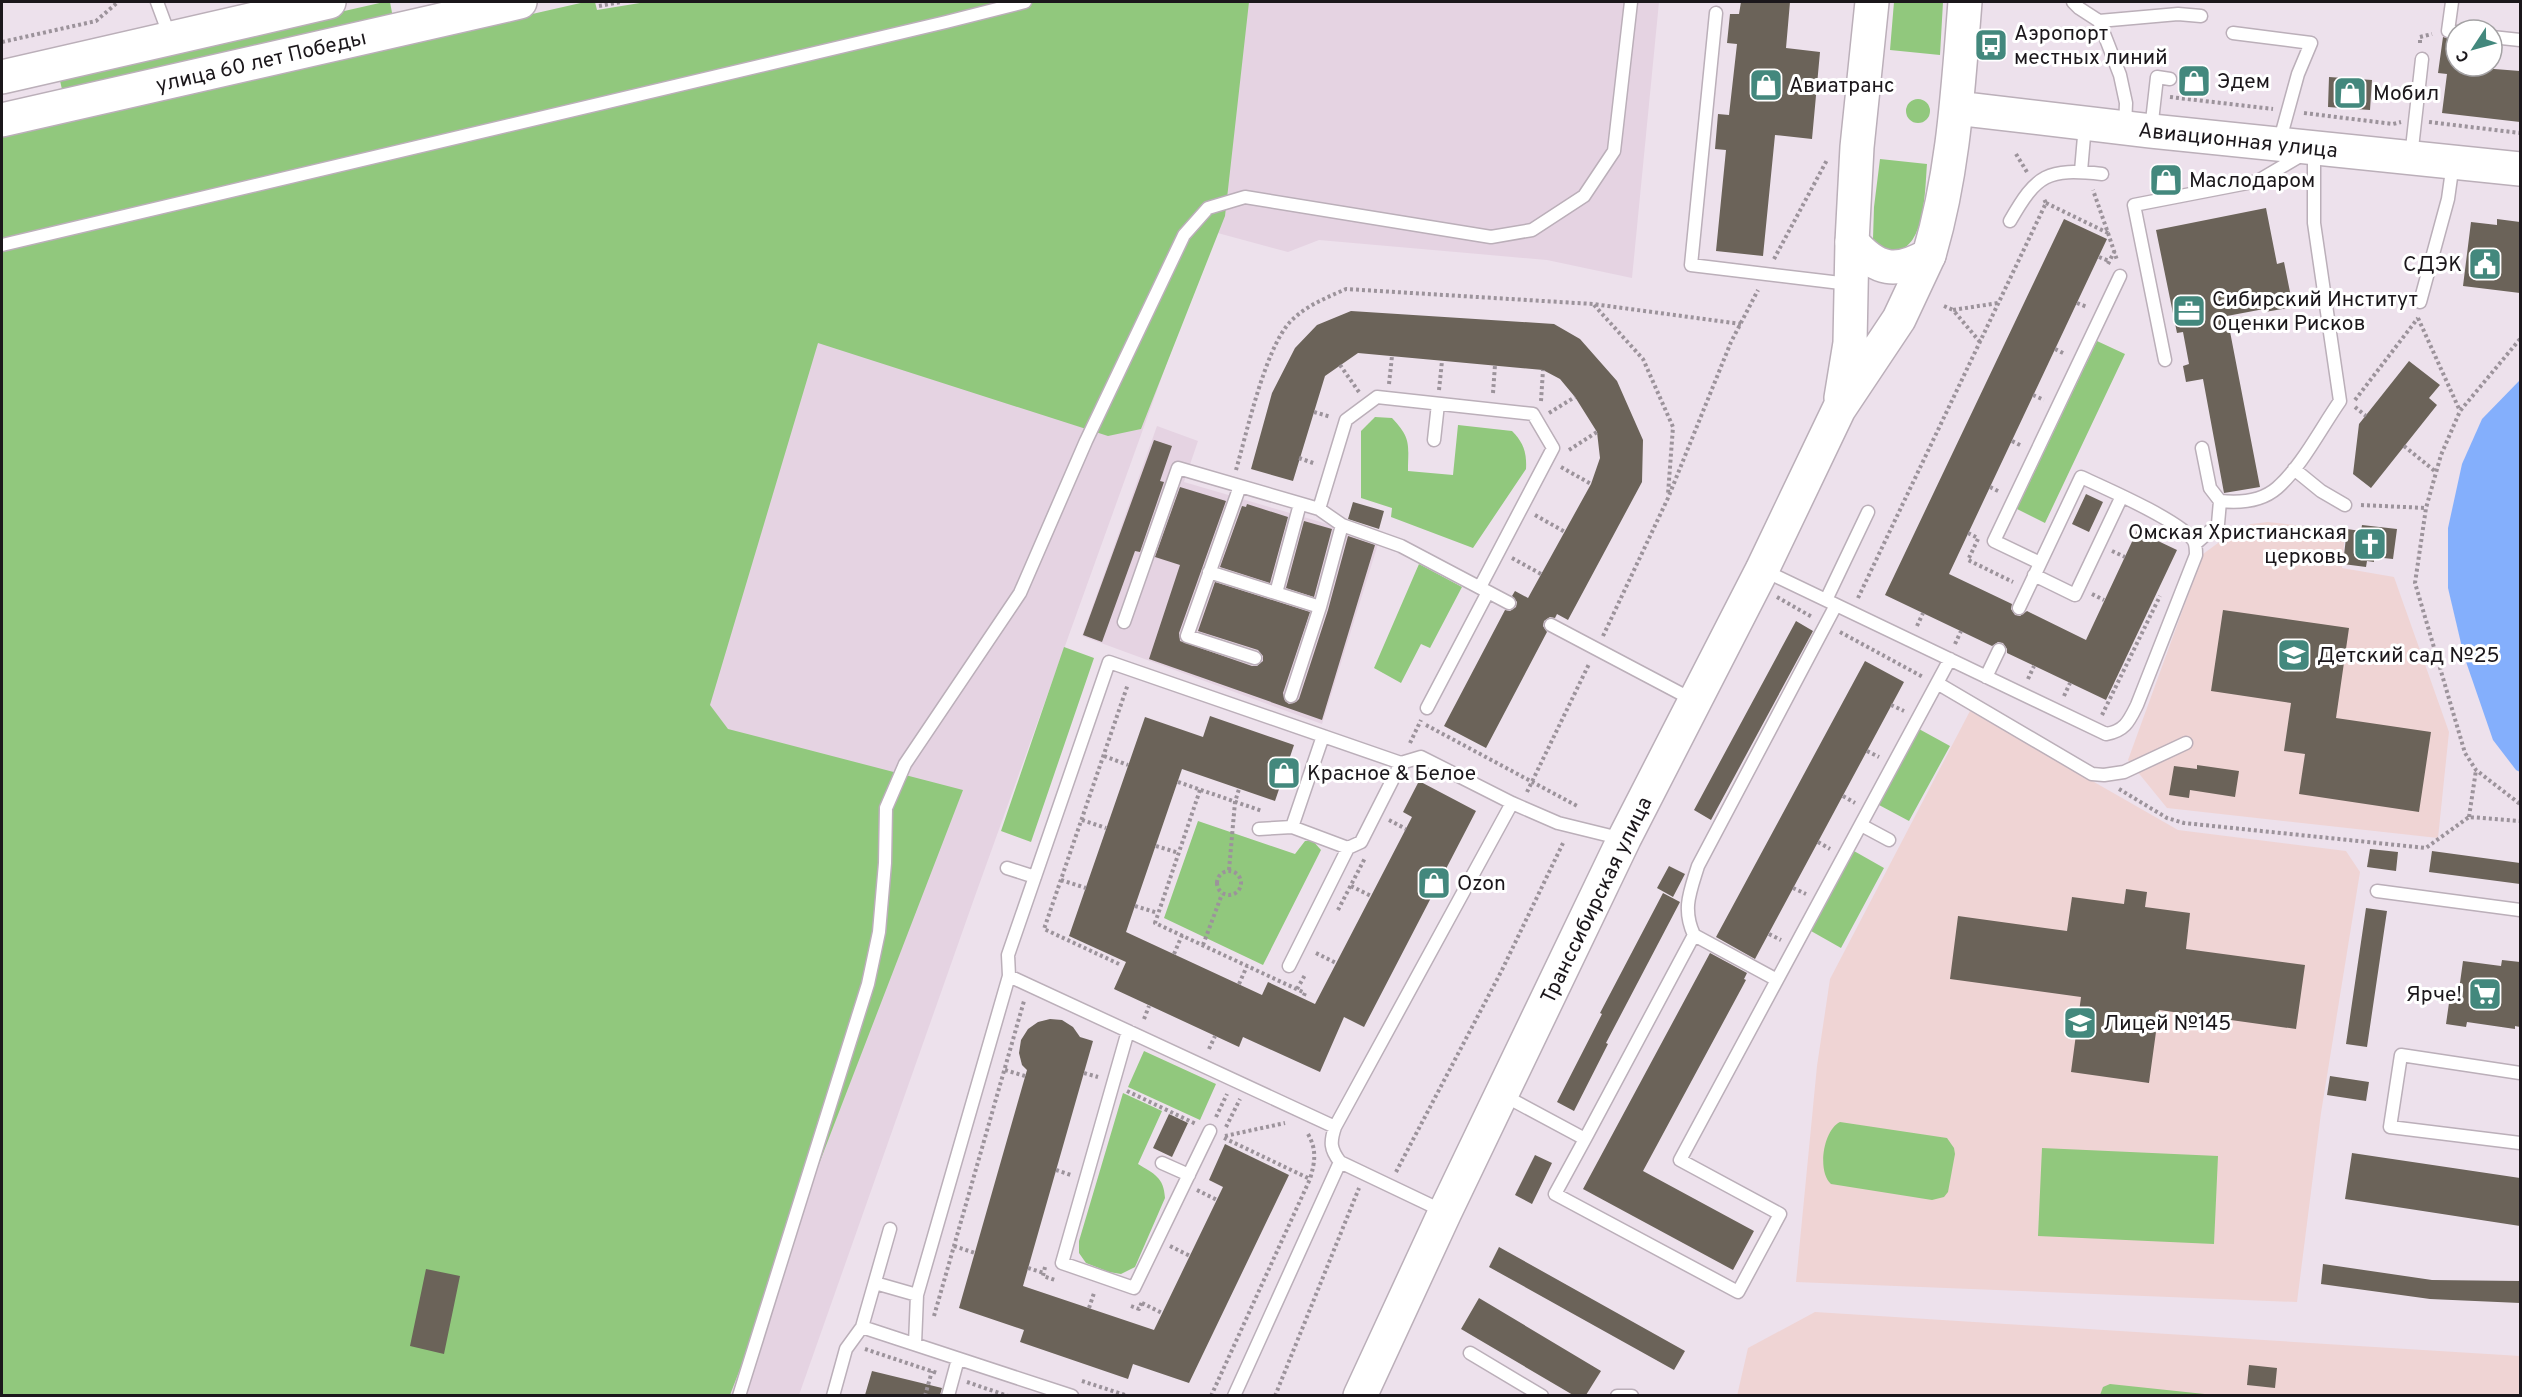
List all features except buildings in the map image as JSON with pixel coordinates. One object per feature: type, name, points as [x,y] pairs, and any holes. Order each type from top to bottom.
[{"type":"main road","name":"улица 60 лет Победы","points":[[2,76],[329,2]]},
{"type":"main road","name":"улица 60 лет Победы","points":[[2,120],[417,13],[520,2]]},
{"type":"main road","points":[[1839,409],[1850,343],[1857,147],[1872,2]]},
{"type":"main road","points":[[1839,409],[1899,319],[1929,255],[1938,225],[1952,156],[1965,2]]},
{"type":"main road","name":"Авиационная улица","points":[[1956,108],[2138,130],[2520,168]]},
{"type":"main road","points":[[1852,242],[1867,259],[1887,268],[1910,266],[1929,255]]},
{"type":"main road","name":"Транссибирская улица","points":[[1360,1395],[1445,1212],[1624,840],[1695,701],[1767,582],[1839,409]]},
{"type":"lane","points":[[156,2],[171,38]]},
{"type":"lane","points":[[2,245],[1025,2]]},
{"type":"lane","points":[[739,1395],[868,984],[879,932],[885,863],[886,808],[904,764],[1020,593],[1086,441],[1184,235],[1208,208],[1245,197],[1491,237],[1532,230],[1584,196],[1614,151],[1631,2]]},
{"type":"lane","points":[[2073,2],[2099,21],[2120,75],[2126,103],[2138,130]]},
{"type":"lane","points":[[2452,2],[2452,18]]},
{"type":"lane","points":[[1716,13],[1691,265],[1852,284]]},
{"type":"lane","points":[[2099,21],[2178,14],[2201,16]]},
{"type":"lane","points":[[2233,33],[2312,43],[2298,74],[2279,144]]},
{"type":"lane","points":[[2504,38],[2520,40]]},
{"type":"lane","points":[[2411,158],[2422,59]]},
{"type":"lane","points":[[2138,130],[2155,96],[2157,77],[2170,79]]},
{"type":"lane","points":[[2084,172],[2085,124]]},
{"type":"lane","points":[[2165,360],[2134,205],[2258,181],[2314,148]]},
{"type":"lane","points":[[2220,501],[2238,503],[2263,496],[2277,489],[2294,469],[2340,401],[2314,223],[2314,148]]},
{"type":"lane","points":[[2420,302],[2448,199],[2453,162]]},
{"type":"lane","points":[[2010,221],[2026,194],[2041,179],[2084,172],[2103,174]]},
{"type":"lane","points":[[2040,563],[1994,541],[2120,276]]},
{"type":"lane","points":[[1319,509],[1346,420],[1377,397],[1439,399],[1533,414],[1553,448],[1427,708]]},
{"type":"lane","points":[[1434,440],[1439,399]]},
{"type":"lane","points":[[2196,544],[2218,524],[2220,501],[2210,488],[2202,448]]},
{"type":"lane","points":[[1125,622],[1178,468],[1237,481],[1319,509],[1342,525],[1401,546],[1509,603]]},
{"type":"lane","points":[[2294,469],[2321,491],[2345,505]]},
{"type":"lane","points":[[1767,582],[1831,603],[2106,734],[2119,732],[2129,722],[2196,555],[2196,544],[2189,535],[2163,518],[2081,477],[2019,608]]},
{"type":"lane","points":[[1237,481],[1187,636],[1255,658]]},
{"type":"lane","points":[[2034,575],[2075,595],[2122,496]]},
{"type":"lane","points":[[1276,593],[1300,504]]},
{"type":"lane","points":[[1777,980],[1694,935],[1688,921],[1688,900],[1698,866],[1826,624],[1831,603],[1868,512]]},
{"type":"lane","points":[[1291,696],[1320,607],[1342,525]]},
{"type":"lane","points":[[1209,572],[1320,607]]},
{"type":"lane","points":[[1551,625],[1695,701]]},
{"type":"lane","points":[[1986,677],[1999,650]]},
{"type":"lane","points":[[1694,935],[1556,1194],[1738,1292],[1780,1214],[1680,1160],[1950,659]]},
{"type":"lane","points":[[915,1344],[917,1295],[1009,976],[1008,955],[1108,662],[1401,763],[1421,757],[1516,805],[1558,823],[1624,840]]},
{"type":"lane","points":[[1937,683],[2092,774],[2124,772],[2186,743]]},
{"type":"lane","points":[[1292,827],[1323,736]]},
{"type":"lane","points":[[1289,966],[1348,848],[1361,842],[1401,763]]},
{"type":"lane","points":[[1445,1212],[1340,1162],[1332,1151],[1330,1140],[1335,1127],[1516,805]]},
{"type":"lane","points":[[1861,825],[1889,840]]},
{"type":"lane","points":[[1259,829],[1292,827],[1348,848]]},
{"type":"lane","points":[[1007,868],[1035,877]]},
{"type":"lane","points":[[2377,891],[2520,910]]},
{"type":"lane","points":[[1009,976],[1335,1127]]},
{"type":"lane","points":[[1128,1031],[1062,1263],[1134,1288],[1188,1175],[1216,1134]]},
{"type":"lane","points":[[2520,1073],[2401,1055],[2390,1127],[2520,1143]]},
{"type":"lane","points":[[1502,1095],[1585,1139]]},
{"type":"lane","points":[[1234,1395],[1340,1162]]},
{"type":"lane","points":[[1162,1163],[1188,1175]]},
{"type":"lane","points":[[833,1395],[846,1349],[862,1327],[890,1229]]},
{"type":"lane","points":[[875,1283],[917,1295]]},
{"type":"lane","points":[[862,1327],[1072,1395]]},
{"type":"lane","points":[[1470,1353],[1534,1393]]},
{"type":"lane","points":[[948,1395],[958,1359]]},
{"type":"lane","points":[[1617,1395],[1632,1395]]},
{"type":"path","points":[[2,42],[96,21],[118,2]]},
{"type":"path","points":[[599,6],[621,2]]},
{"type":"path","points":[[2422,59],[2420,37],[2444,33]]},
{"type":"path","points":[[2155,96],[2393,124]]},
{"type":"path","points":[[2415,120],[2520,132]]},
{"type":"path","points":[[1516,805],[1532,782],[1596,649],[1668,498],[1741,324],[1827,162],[1828,153]]},
{"type":"path","points":[[2016,154],[2046,203],[2108,232]]},
{"type":"path","points":[[2084,172],[2108,232],[2120,276]]},
{"type":"path","points":[[1852,613],[2046,203]]},
{"type":"path","points":[[2099,257],[2109,261]]},
{"type":"path","points":[[1237,481],[1274,345],[1290,322],[1313,304],[1346,289],[1593,304],[1741,324]]},
{"type":"path","points":[[1953,310],[1998,303]]},
{"type":"path","points":[[2077,303],[2087,308]]},
{"type":"path","points":[[1593,304],[1643,358],[1673,427],[1668,498]]},
{"type":"path","points":[[1944,306],[1953,310],[1980,342]]},
{"type":"path","points":[[2366,416],[2352,405],[2418,318],[2460,411]]},
{"type":"path","points":[[2520,339],[2460,411],[2436,472],[2426,508],[2415,583],[2465,753],[2476,770],[2520,804]]},
{"type":"path","points":[[2055,349],[2066,354]]},
{"type":"path","points":[[1389,388],[1392,356]]},
{"type":"path","points":[[1439,399],[1442,361]]},
{"type":"path","points":[[1492,400],[1495,365]]},
{"type":"path","points":[[1340,366],[1361,395]]},
{"type":"path","points":[[1540,405],[1543,370]]},
{"type":"path","points":[[2034,395],[2044,400]]},
{"type":"path","points":[[1548,413],[1575,397]]},
{"type":"path","points":[[1314,412],[1323,415]]},
{"type":"path","points":[[1570,448],[1597,432]]},
{"type":"path","points":[[2012,441],[2022,446]]},
{"type":"path","points":[[2404,446],[2436,472]]},
{"type":"path","points":[[1299,459],[1309,462]]},
{"type":"path","points":[[1560,467],[1591,484]]},
{"type":"path","points":[[1990,487],[2000,492]]},
{"type":"path","points":[[2345,505],[2426,508]]},
{"type":"path","points":[[1535,515],[1565,531]]},
{"type":"path","points":[[1968,533],[1978,538]]},
{"type":"path","points":[[2111,550],[2125,557]]},
{"type":"path","points":[[1512,558],[1541,574]]},
{"type":"path","points":[[1767,582],[1826,624],[1924,677]]},
{"type":"path","points":[[2103,716],[2163,588]]},
{"type":"path","points":[[2090,593],[2104,600]]},
{"type":"path","points":[[1917,627],[1923,613]]},
{"type":"path","points":[[1955,645],[1961,632]]},
{"type":"path","points":[[2028,680],[2034,666]]},
{"type":"path","points":[[1119,964],[1044,929],[1133,670]]},
{"type":"path","points":[[2063,697],[2070,683]]},
{"type":"path","points":[[1892,705],[1905,712]]},
{"type":"path","points":[[1401,763],[1427,708]]},
{"type":"path","points":[[1420,722],[1579,807]]},
{"type":"path","points":[[1867,751],[1880,758]]},
{"type":"path","points":[[1104,756],[1128,765]]},
{"type":"path","points":[[2469,817],[2476,770]]},
{"type":"path","points":[[2092,774],[2167,818],[2195,824],[2426,849],[2469,817],[2520,821]]},
{"type":"path","points":[[1178,782],[1271,814]]},
{"type":"path","points":[[1229,870],[1235,802],[1239,789]]},
{"type":"path","points":[[1200,790],[1155,923],[1305,993],[1303,998]]},
{"type":"path","points":[[1843,796],[1856,803]]},
{"type":"path","points":[[1390,809],[1386,819],[1406,829]]},
{"type":"path","points":[[1082,820],[1106,828]]},
{"type":"path","points":[[1389,1186],[1502,970],[1566,836]]},
{"type":"path","points":[[1818,842],[1831,849]]},
{"type":"path","points":[[1156,846],[1179,853]]},
{"type":"path","points":[[1336,915],[1366,857]]},
{"type":"path","points":[[1229,870],[1240,877],[1241,883],[1235,894],[1228,896],[1222,894],[1218,889],[1218,876],[1229,870]]},
{"type":"path","points":[[1061,880],[1086,888]]},
{"type":"path","points":[[1351,886],[1371,896]]},
{"type":"path","points":[[1793,888],[1807,895]]},
{"type":"path","points":[[1203,945],[1222,894]]},
{"type":"path","points":[[1135,906],[1158,913]]},
{"type":"path","points":[[1768,934],[1782,941]]},
{"type":"path","points":[[1174,954],[1182,936]]},
{"type":"path","points":[[1311,962],[1321,943]]},
{"type":"path","points":[[1316,953],[1336,963]]},
{"type":"path","points":[[1239,984],[1247,966]]},
{"type":"path","points":[[1297,989],[1307,971]]},
{"type":"path","points":[[933,1321],[1026,995]]},
{"type":"path","points":[[1144,1019],[1149,1006]]},
{"type":"path","points":[[1209,1049],[1215,1036]]},
{"type":"path","points":[[1005,1070],[1026,1076]]},
{"type":"path","points":[[1084,1073],[1092,1076]]},
{"type":"path","points":[[1100,1078],[1310,1179]]},
{"type":"path","points":[[1216,1134],[1234,1080]]},
{"type":"path","points":[[1216,1134],[1242,1094]]},
{"type":"path","points":[[1216,1134],[1287,1123]]},
{"type":"path","points":[[1211,1395],[1310,1179],[1315,1149],[1304,1128]]},
{"type":"path","points":[[1056,1170],[1064,1173]]},
{"type":"path","points":[[1275,1395],[1364,1174]]},
{"type":"path","points":[[1206,1194],[1217,1200]]},
{"type":"path","points":[[954,1246],[975,1253]]},
{"type":"path","points":[[1179,1251],[1190,1256]]},
{"type":"path","points":[[1028,1268],[1044,1272]]},
{"type":"path","points":[[1089,1308],[1094,1293]]},
{"type":"path","points":[[1142,1303],[1162,1313]]},
{"type":"path","points":[[858,1347],[1008,1395]]},
{"type":"path","points":[[925,1395],[932,1371]]},
{"type":"shaded area","points":[[798,2],[1659,2],[1632,278],[1547,260],[1319,240],[1288,252],[1214,232],[975,896],[799,1395],[2,1395],[2,190]]},
{"type":"shaded area","points":[[1157,426],[1198,441],[1184,482],[1331,525],[1378,544],[1322,724],[1082,636]]},
{"type":"shaded area","name":"Детский сад №25","points":[[2268,522],[2345,531],[2342,568],[2394,577],[2449,732],[2438,838],[2167,808],[2128,760],[2203,554],[2233,532],[2251,524]]},
{"type":"shaded area","name":"Лицей №145","points":[[1970,711],[2178,830],[2346,851],[2360,872],[2321,1113],[2297,1302],[1796,1282],[1817,1066],[1830,979]]},
{"type":"shaded area","points":[[1815,1312],[2520,1356],[2520,1395],[1737,1396],[1748,1348]]},
{"type":"green space","points":[[390,2],[393,18],[63,94],[59,76]]},
{"type":"green space","points":[[585,2],[595,2],[597,10],[646,2],[1249,2],[1225,216],[1141,429],[1108,436],[818,343],[710,705],[728,729],[963,790],[730,1395],[2,1395],[2,135]]},
{"type":"green space","points":[[1894,2],[1943,2],[1940,55],[1890,50]]},
{"type":"green space","points":[[1918,99],[1927,102],[1930,111],[1927,120],[1918,123],[1909,120],[1906,111],[1909,102]]},
{"type":"green space","points":[[1880,159],[1927,164],[1924,201],[1918,228],[1913,239],[1905,247],[1895,251],[1881,249],[1873,239]]},
{"type":"green space","points":[[2097,341],[2125,354],[2045,523],[2017,509]]},
{"type":"green space","points":[[1375,417],[1392,418],[1403,431],[1408,443],[1408,471],[1453,475],[1458,425],[1512,431],[1519,439],[1525,452],[1526,469],[1473,548],[1391,517],[1392,508],[1361,498],[1361,431]]},
{"type":"green space","points":[[1419,564],[1462,587],[1430,648],[1421,644],[1401,683],[1374,668]]},
{"type":"green space","points":[[1064,647],[1094,658],[1031,842],[1001,831]]},
{"type":"green space","points":[[1919,729],[1950,746],[1909,821],[1879,805]]},
{"type":"green space","points":[[1198,821],[1295,854],[1305,841],[1313,841],[1321,850],[1263,965],[1164,918]]},
{"type":"green space","points":[[1854,851],[1884,868],[1841,948],[1811,931]]},
{"type":"green space","points":[[1144,1051],[1216,1084],[1200,1120],[1128,1087]]},
{"type":"green space","points":[[1123,1093],[1162,1111],[1138,1164],[1160,1181],[1165,1198],[1135,1267],[1121,1274],[1086,1263],[1079,1253],[1079,1241]]},
{"type":"green space","points":[[1840,1122],[1947,1138],[1955,1154],[1948,1192],[1944,1197],[1932,1200],[1831,1184],[1824,1170],[1824,1152],[1829,1133]]},
{"type":"green space","points":[[2042,1148],[2218,1156],[2214,1244],[2038,1236]]},
{"type":"green space","points":[[2110,1384],[2214,1395],[2100,1395],[2103,1387]]},
{"type":"water","points":[[2520,380],[2520,772],[2493,740],[2464,656],[2448,588],[2448,528],[2462,464],[2482,419]]},
{"type":"place","name":"Аэропорт местных линий","points":[[1991,45]]},
{"type":"place","name":"Эдем","points":[[2194,81]]},
{"type":"place","name":"Авиатранс","points":[[1766,85]]},
{"type":"place","name":"Мобил","points":[[2350,93]]},
{"type":"place","name":"Маслодаром","points":[[2166,180]]},
{"type":"place","name":"СДЭК","points":[[2485,264]]},
{"type":"place","name":"Сибирский Институт Оценки Рисков","points":[[2189,311]]},
{"type":"place","name":"Омская Христианская церковь","points":[[2370,544]]},
{"type":"place","name":"Детский сад №25","points":[[2294,655]]},
{"type":"place","name":"Красное & Белое","points":[[1284,773]]},
{"type":"place","name":"Ozon","points":[[1434,883]]},
{"type":"place","name":"Ярче!","points":[[2485,994]]},
{"type":"place","name":"Лицей №145","points":[[2080,1023]]}]
